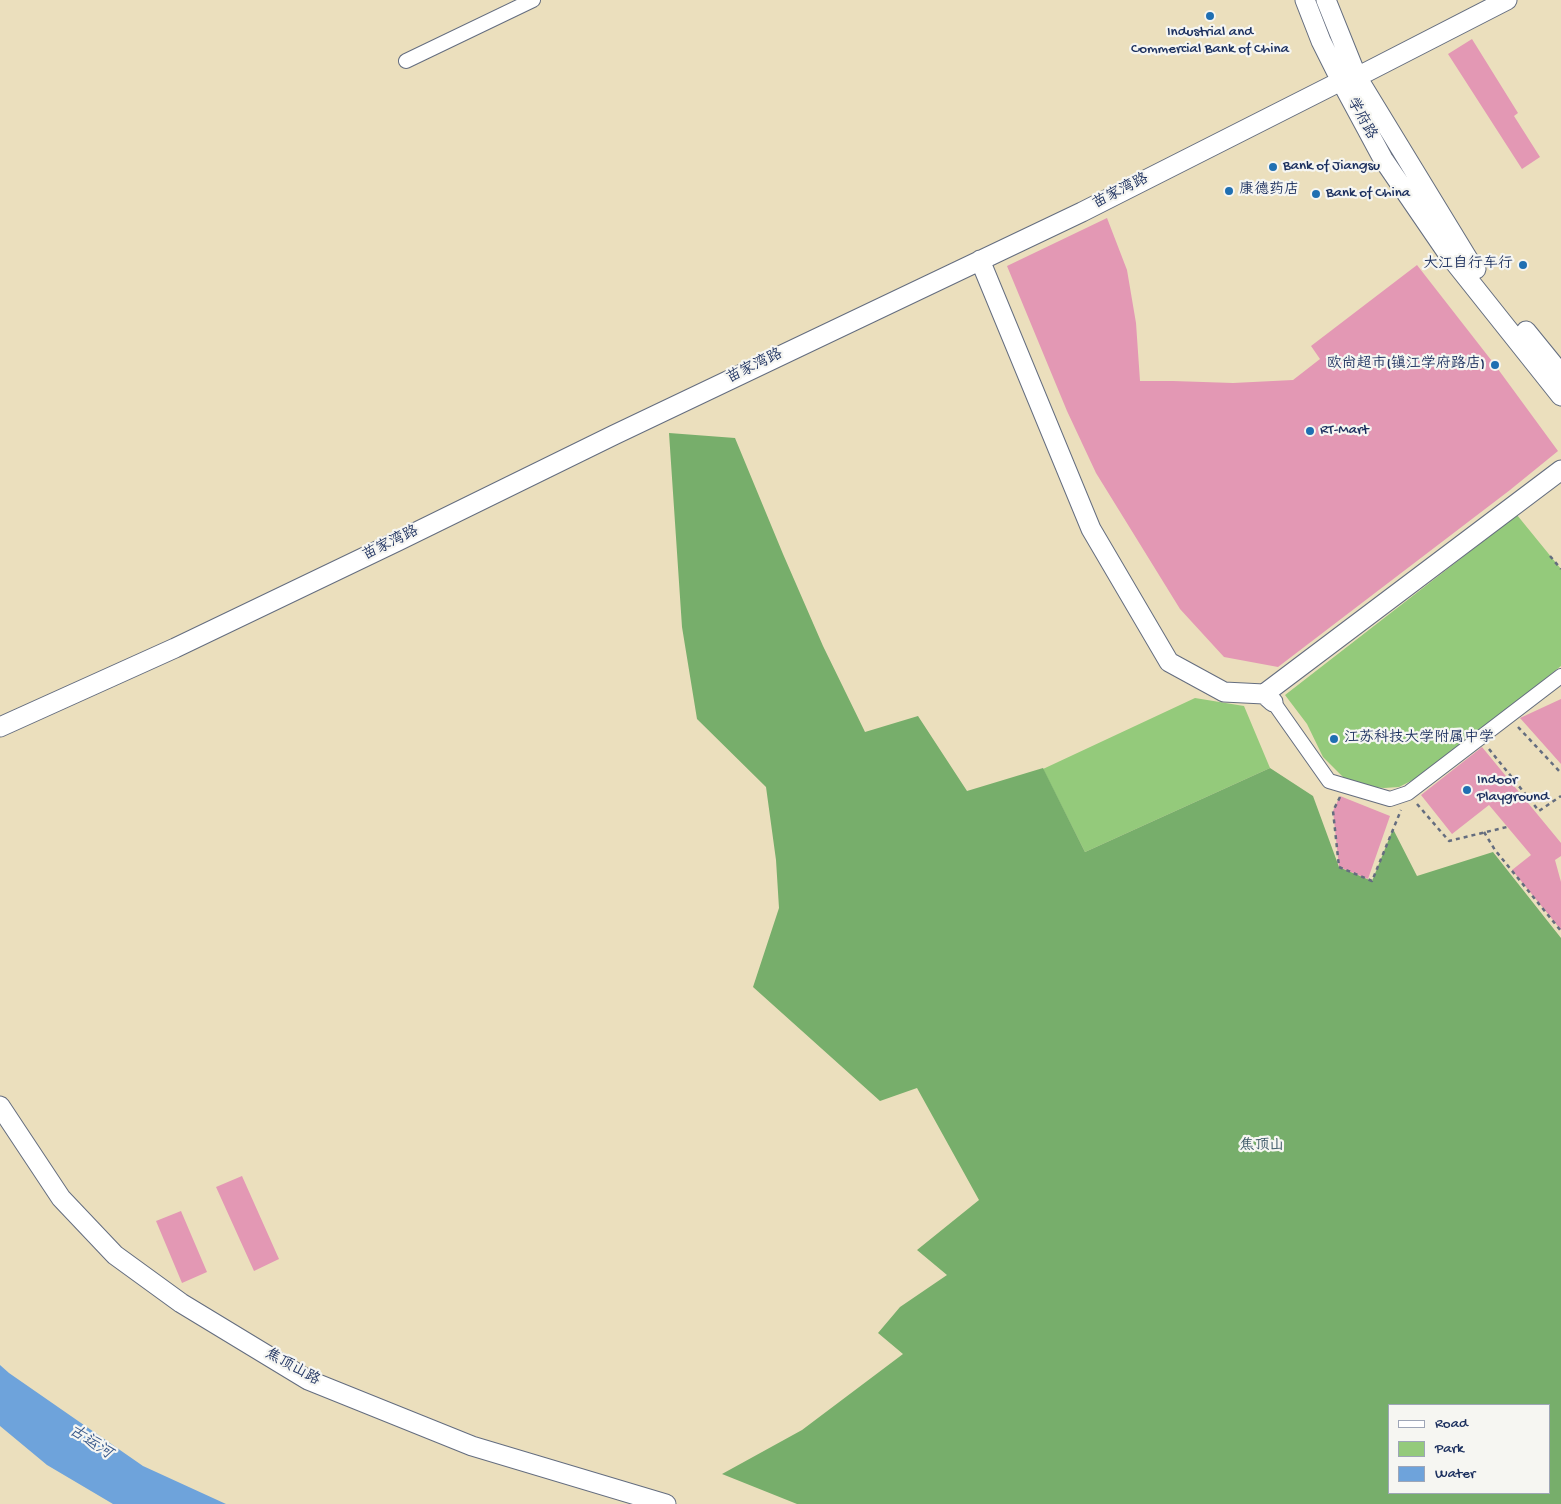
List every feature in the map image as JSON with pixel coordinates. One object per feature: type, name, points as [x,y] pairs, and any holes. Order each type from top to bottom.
[{"type":"street","points":[[406,61],[533,0]]},
{"type":"street","name":"学府路","points":[[1306,0],[1321,41],[1349,79],[1468,259],[1561,374]]},
{"type":"street","name":"学府路","points":[[1326,0],[1349,79],[1383,159],[1448,254],[1561,396]]},
{"type":"street","name":"苗家湾路","points":[[0,727],[184,643],[1082,212],[1507,0]]},
{"type":"street","points":[[980,260],[1091,529],[1169,662],[1224,692],[1269,698],[1561,470]]},
{"type":"street","points":[[1269,698],[1329,781],[1390,799],[1408,792],[1561,676]]},
{"type":"street","name":"焦顶山路","points":[[0,1106],[61,1198],[115,1255],[181,1304],[308,1380],[472,1446],[666,1504]]},
{"type":"path","points":[[1550,556],[1561,569]]},
{"type":"path","points":[[1509,716],[1561,773]]},
{"type":"path","points":[[1480,738],[1539,811],[1561,796]]},
{"type":"path","points":[[1345,786],[1333,811],[1339,867],[1372,881],[1408,792],[1449,841],[1507,827]]},
{"type":"path","points":[[1484,832],[1495,850],[1561,931]]},
{"type":"green space","name":"焦顶山","points":[[669,433],[735,438],[823,646],[865,732],[918,716],[967,791],[1043,768],[1085,852],[1270,768],[1313,796],[1339,867],[1372,881],[1393,829],[1417,876],[1493,852],[1561,938],[1561,1504],[797,1504],[722,1474],[802,1430],[903,1354],[878,1333],[900,1307],[947,1275],[917,1250],[979,1200],[917,1088],[880,1101],[753,987],[779,908],[776,860],[766,787],[697,719],[682,627]]},
{"type":"green space","points":[[1517,515],[1561,569],[1561,666],[1427,773],[1399,787],[1371,787],[1347,781],[1323,757],[1307,724],[1285,695]]},
{"type":"green space","points":[[1195,698],[1244,706],[1270,768],[1085,852],[1043,769]]},
{"type":"water","name":"古运河","points":[[0,1365],[143,1466],[226,1504],[113,1504],[47,1465],[0,1426]]},
{"type":"building","points":[[1472,39],[1518,113],[1514,116],[1540,157],[1522,169],[1448,54]]},
{"type":"building","name":"RT-Mart","points":[[1107,218],[1127,270],[1136,323],[1140,381],[1233,383],[1293,380],[1320,359],[1311,346],[1417,265],[1495,365],[1558,451],[1510,490],[1278,667],[1224,657],[1180,609],[1096,473],[1067,411],[1007,266]]},
{"type":"building","points":[[1561,699],[1561,764],[1520,718]]},
{"type":"building","points":[[1482,747],[1561,843],[1561,856],[1555,860],[1561,882],[1561,930],[1512,870],[1531,855],[1489,805],[1452,834],[1421,795]]},
{"type":"building","points":[[1340,796],[1390,816],[1368,879],[1339,867],[1333,811]]},
{"type":"building","points":[[242,1176],[279,1259],[254,1271],[216,1187]]},
{"type":"building","points":[[181,1211],[207,1272],[182,1283],[156,1221]]},
{"type":"place","name":"Industrial and Commercial Bank of China","points":[[1210,16]]},
{"type":"place","name":"Bank of Jiangsu","points":[[1273,167]]},
{"type":"place","name":"康德药店","points":[[1229,191]]},
{"type":"place","name":"Bank of China","points":[[1316,194]]},
{"type":"place","name":"大江自行车行","points":[[1523,265]]},
{"type":"place","name":"欧尚超市(镇江学府路店)","points":[[1495,365]]},
{"type":"place","name":"RT-Mart","points":[[1310,431]]},
{"type":"place","name":"江苏科技大学附属中学","points":[[1334,739]]},
{"type":"place","name":"Indoor Playground","points":[[1467,790]]}]
